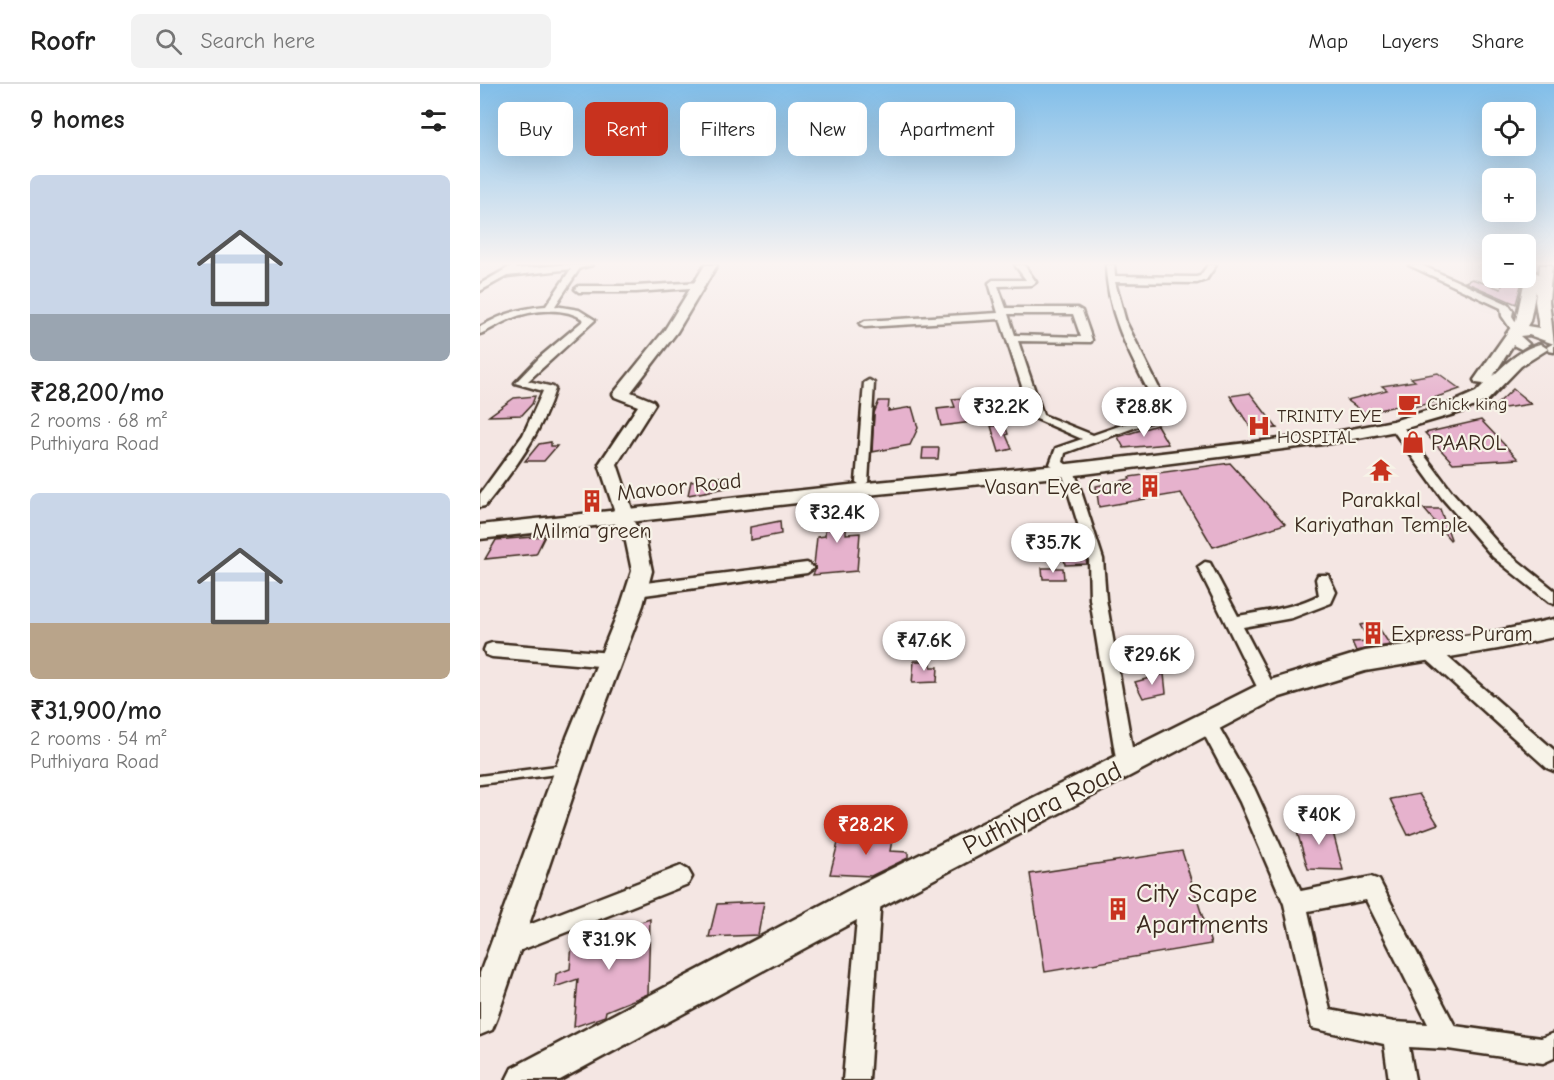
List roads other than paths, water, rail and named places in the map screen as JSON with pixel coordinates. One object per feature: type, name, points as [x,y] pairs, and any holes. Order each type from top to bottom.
[{"type":"main road","name":"Mavoor Road","points":[[480,532],[862,482],[1062,467],[1325,432],[1410,414],[1447,402],[1478,387],[1523,321],[1525,311]]},
{"type":"main road","points":[[1514,333],[1523,345],[1550,344],[1549,311]]},
{"type":"main road","name":"Mavoor Road","points":[[480,523],[614,515],[1301,442],[1396,426],[1455,408],[1482,396],[1509,367],[1550,344]]},
{"type":"street","points":[[480,331],[509,314],[520,311]]},
{"type":"street","points":[[480,503],[504,475],[544,408],[549,389],[520,383],[590,320],[584,314],[574,311]]},
{"type":"street","points":[[480,1018],[642,572],[641,557],[636,542],[614,515],[608,464],[647,405],[621,394],[645,368],[685,311]]},
{"type":"street","points":[[865,324],[1065,311]]},
{"type":"street","points":[[1012,338],[1087,340],[1077,311]]},
{"type":"street","points":[[1117,311],[1144,374],[1166,414],[1060,451],[1062,467],[1096,558],[1098,599],[1126,765]]},
{"type":"street","points":[[1508,311],[1507,316],[1514,333]]},
{"type":"street","points":[[1004,314],[1038,417],[1091,440]]},
{"type":"street","points":[[862,482],[862,445],[866,435],[869,383]]},
{"type":"street","points":[[1396,426],[1447,495],[1498,553],[1554,598]]},
{"type":"street","points":[[1205,567],[1268,692]]},
{"type":"street","points":[[637,590],[807,568]]},
{"type":"street","points":[[1232,623],[1294,612],[1316,604],[1326,598],[1328,592],[1323,579]]},
{"type":"street","name":"Puthiyara Road","points":[[524,1080],[870,896],[1268,692],[1365,661],[1498,640],[1554,628]]},
{"type":"street","points":[[492,650],[611,660]]},
{"type":"street","points":[[1429,651],[1554,762]]},
{"type":"street","points":[[1208,723],[1247,795],[1295,903],[1320,1020],[1394,1034],[1448,1037],[1543,1051],[1554,1045]]},
{"type":"street","points":[[506,945],[681,877]]},
{"type":"street","points":[[1295,903],[1371,888],[1448,1037]]},
{"type":"street","points":[[856,1080],[870,896]]},
{"type":"street","points":[[1394,1034],[1402,1080]]},
{"type":"lane","points":[[480,780],[569,769]]},
{"type":"place","name":"Chick king","points":[[1409,404]]},
{"type":"place","name":"TRINITY EYE HOSPITAL","points":[[1259,426]]},
{"type":"place","name":"PAAROL","points":[[1413,442]]},
{"type":"place","name":"Parakkal Kariyathan Temple","points":[[1381,470]]},
{"type":"place","name":"Vasan Eye Care","points":[[1150,486]]},
{"type":"place","name":"Milma green","points":[[592,501]]},
{"type":"place","name":"Express Puram","points":[[1373,633]]},
{"type":"place","name":"City Scape Apartments","points":[[1118,909]]}]
